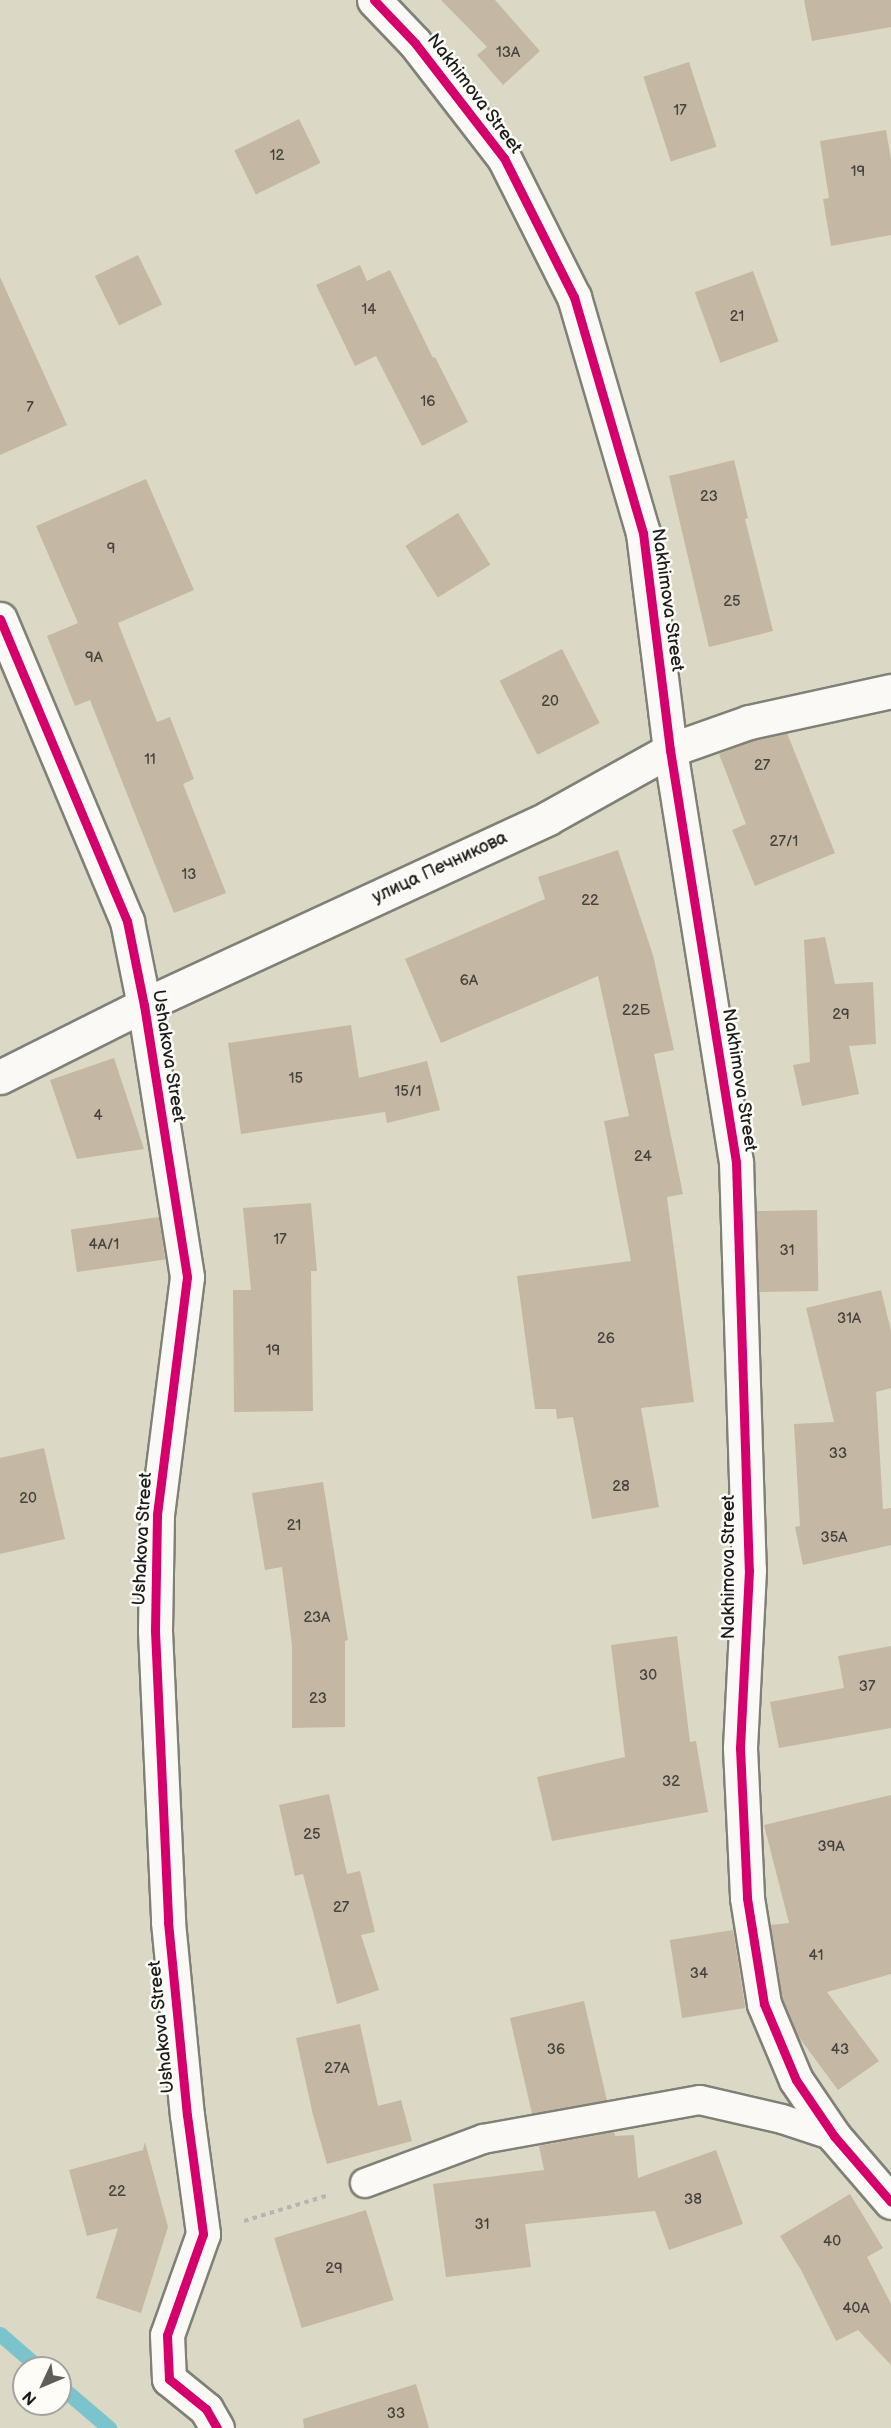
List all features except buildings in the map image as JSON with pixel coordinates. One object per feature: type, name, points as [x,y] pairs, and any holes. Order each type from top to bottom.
[{"type":"street","name":"Nakhimova Street","points":[[374,0],[415,43],[504,158],[574,297],[643,533],[670,750],[736,1162],[748,1570],[740,1748],[747,1898],[764,2004],[796,2079],[834,2136],[891,2202]]},
{"type":"street","name":"Ushakova Street","points":[[0,619],[127,921],[144,1005],[187,1277],[157,1515],[155,1631],[168,1922],[187,2115],[203,2234],[167,2335],[169,2379],[206,2409],[217,2428]]},
{"type":"street","name":"улица Печникова","points":[[0,1077],[144,1005],[548,818],[670,750],[749,722],[891,691]]},
{"type":"lane","points":[[365,2183],[483,2139],[700,2100],[782,2119],[834,2136]]},
{"type":"path","points":[[203,2234],[365,2183]]},
{"type":"waterway","points":[[0,2334],[25,2356]]},
{"type":"waterway","points":[[72,2396],[109,2428]]},
{"type":"cycle path","points":[[374,0],[415,43],[504,158],[574,297],[643,533],[670,750],[736,1162],[749,1570],[740,1748],[747,1898],[764,2004],[796,2080],[834,2136],[891,2202]]},
{"type":"cycle path","points":[[0,619],[127,921],[144,1005],[187,1277],[157,1515],[155,1631],[168,1922],[187,2115],[203,2234],[167,2335],[169,2379],[206,2409],[217,2428]]}]
